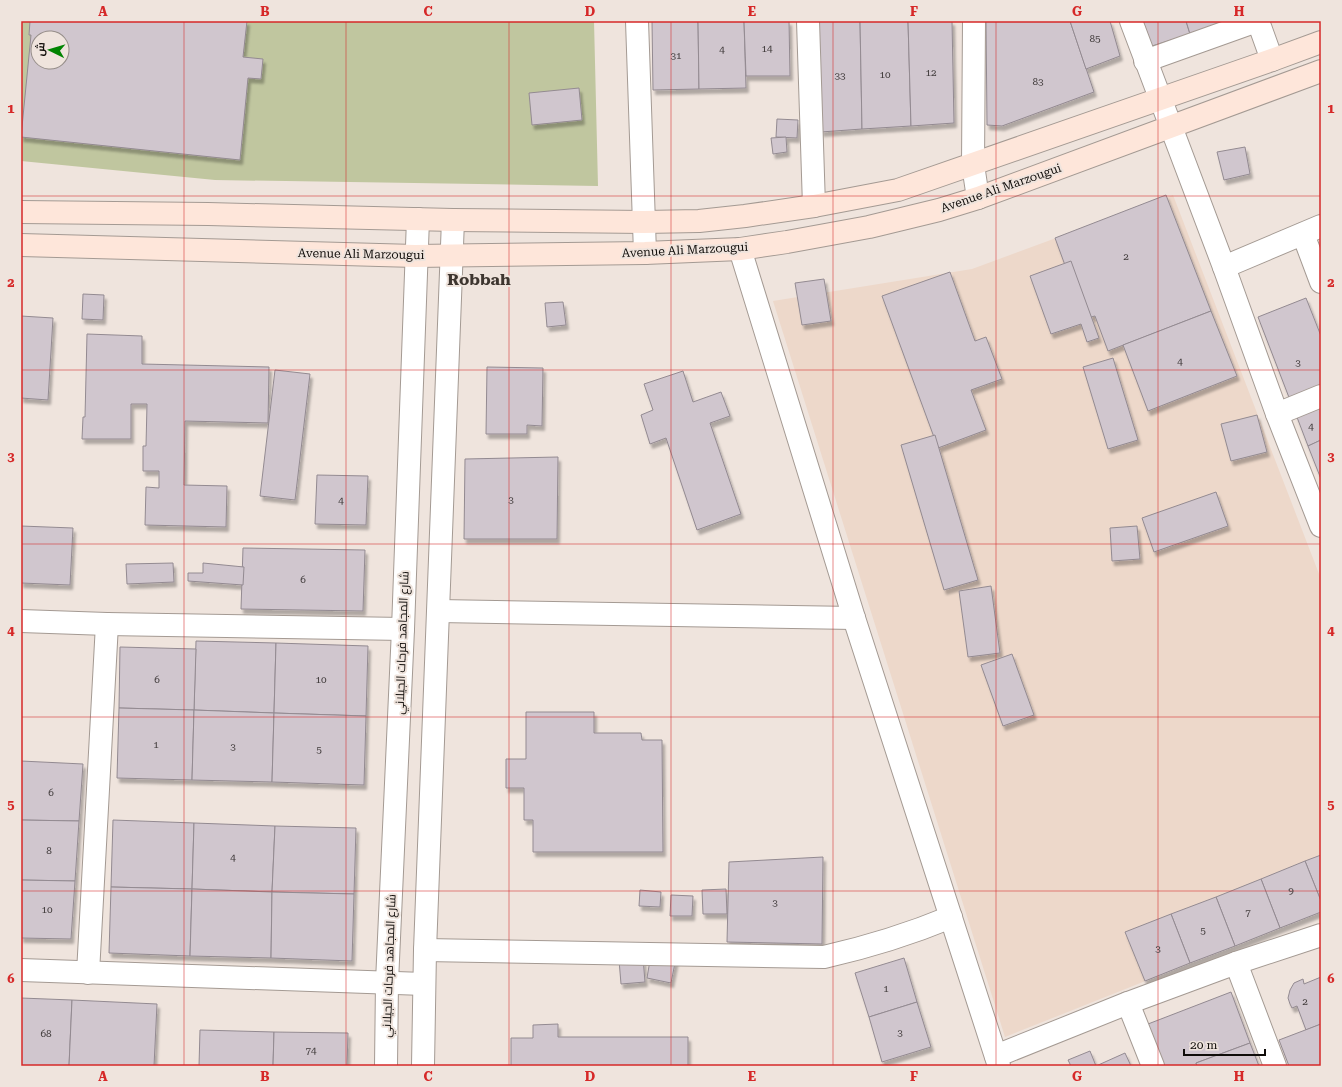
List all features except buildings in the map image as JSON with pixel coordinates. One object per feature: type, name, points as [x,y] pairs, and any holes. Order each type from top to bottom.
[{"type":"main road","points":[[21,212],[644,222],[722,218],[814,206],[898,190],[1321,42]]},
{"type":"main road","name":"Avenue Ali Marzougui","points":[[21,245],[415,256],[645,253],[740,249],[869,227],[939,210],[978,198],[1321,71]]},
{"type":"street","points":[[636,21],[645,253]]},
{"type":"street","points":[[808,21],[814,206]]},
{"type":"street","points":[[974,21],[973,164],[978,198]]},
{"type":"street","points":[[1131,21],[1145,61],[1172,127],[1277,414],[1321,526]]},
{"type":"street","points":[[1145,61],[1257,21],[1272,60]]},
{"type":"street","name":"شارع المجاهد فرحات الجيلاني","points":[[386,1066],[387,982],[402,629],[415,256],[418,219]]},
{"type":"street","points":[[423,1066],[424,984],[453,220]]},
{"type":"street","points":[[1224,267],[1312,230],[1321,282]]},
{"type":"street","points":[[740,249],[854,618],[998,1061],[1128,1003],[1236,963],[1321,934]]},
{"type":"street","points":[[1277,414],[1321,396]]},
{"type":"street","points":[[439,610],[854,618]]},
{"type":"street","points":[[21,620],[107,624],[402,629]]},
{"type":"street","points":[[88,973],[107,624]]},
{"type":"street","points":[[426,950],[824,957],[856,950],[906,934],[951,917]]},
{"type":"street","points":[[1236,963],[1275,1066]]},
{"type":"street","points":[[21,970],[424,984]]},
{"type":"street","points":[[1128,1003],[1153,1066]]},
{"type":"shaded area","points":[[1173,195],[1321,579],[1321,911],[1005,1037],[773,301],[972,269]]},
{"type":"green space","points":[[21,21],[594,21],[598,186],[215,180],[21,161]]},
{"type":"district","name":"Robbah","points":[[479,279]]}]
